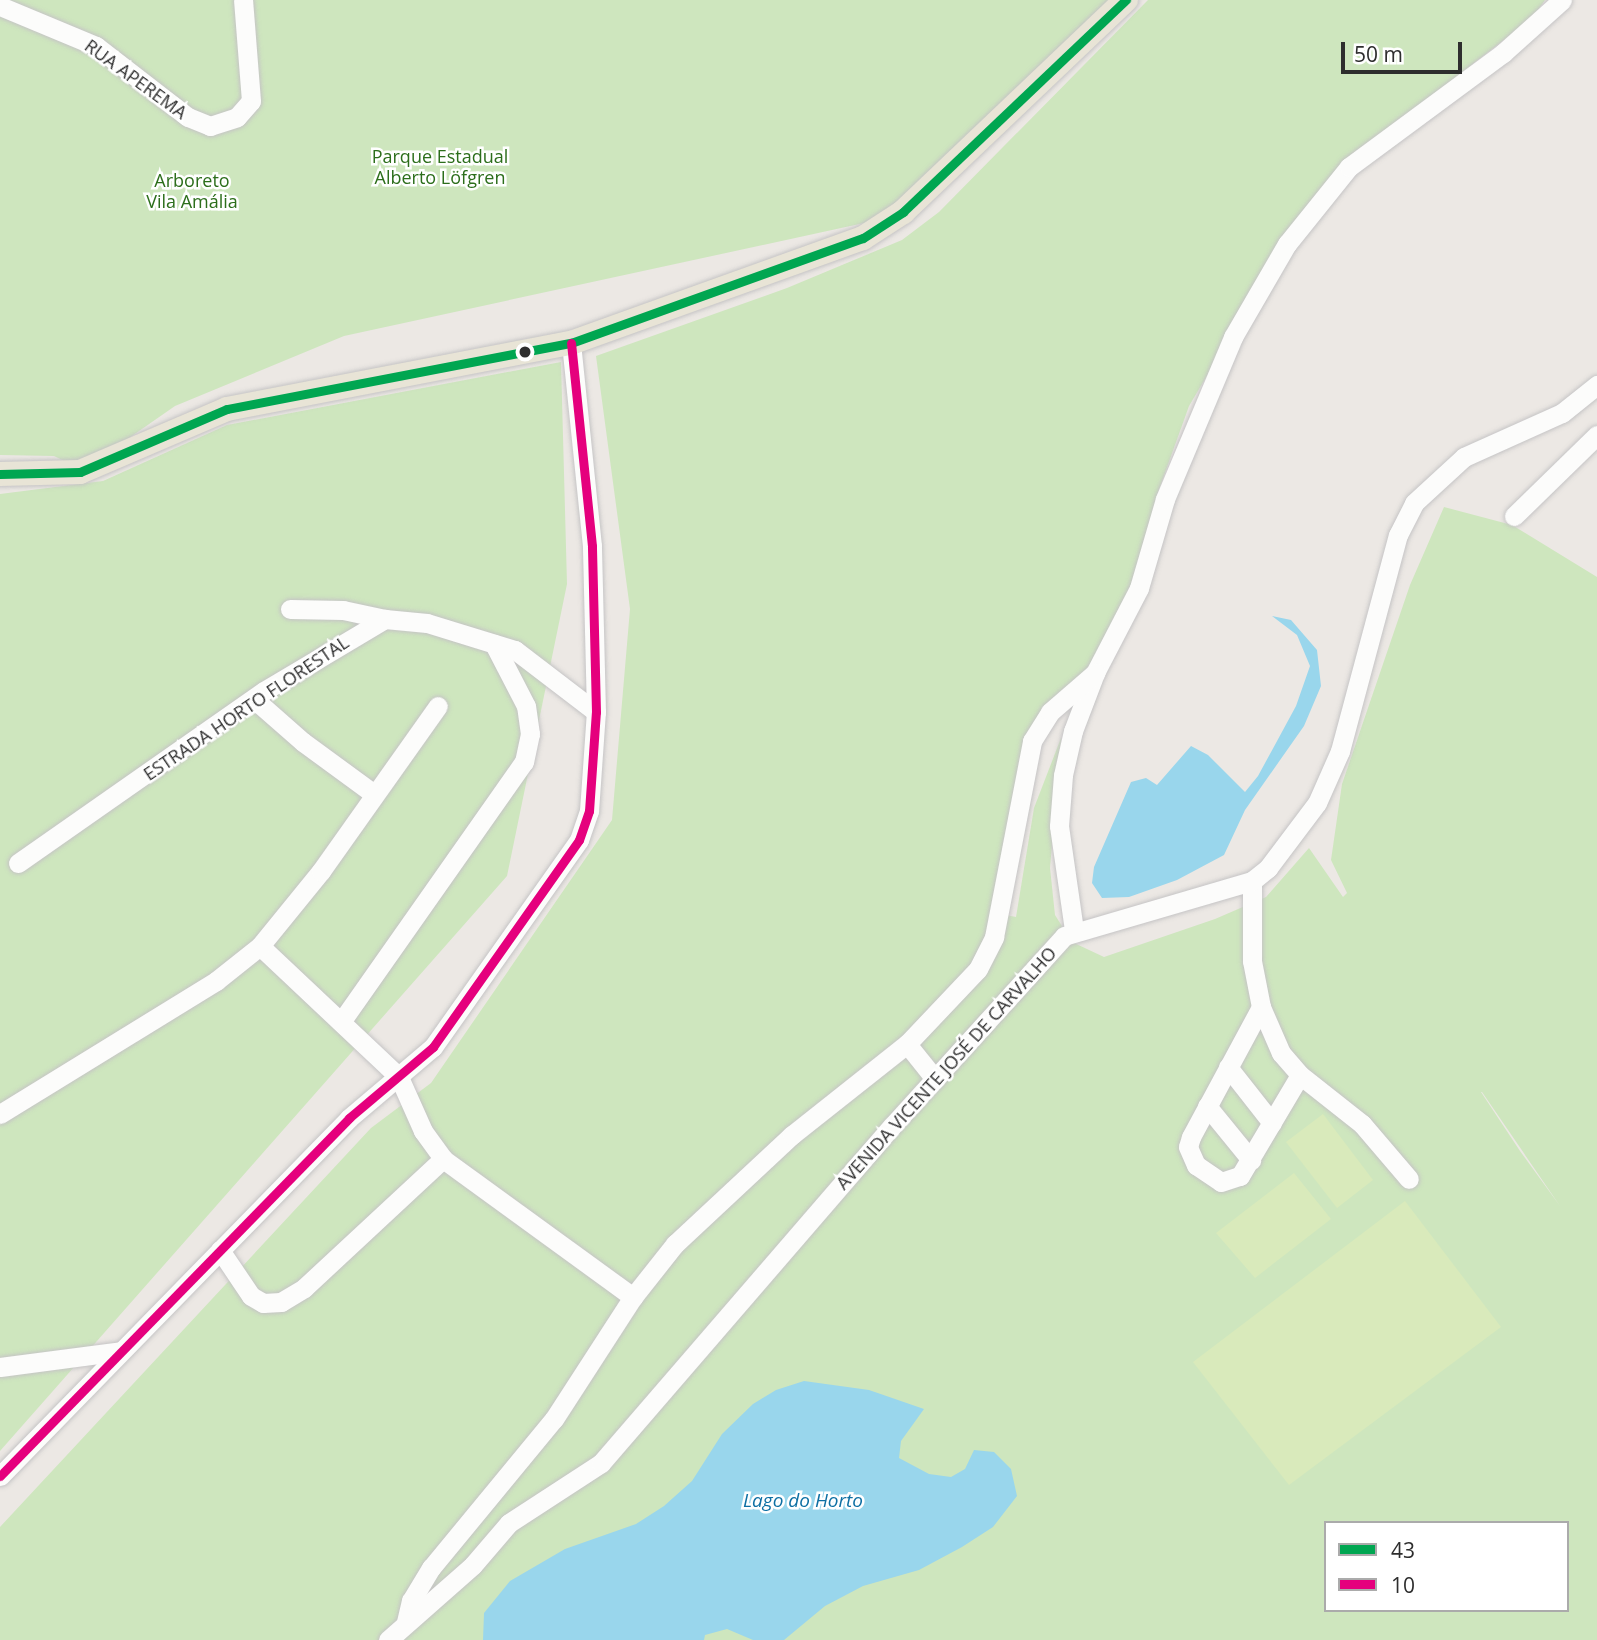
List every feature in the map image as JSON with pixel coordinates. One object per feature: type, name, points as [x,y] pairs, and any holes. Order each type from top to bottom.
[{"type":"main road","points":[[0,474],[80,472],[227,410],[572,342],[883,228],[1126,0]]},
{"type":"street","name":"RUA APEREMA","points":[[0,6],[96,46],[188,117],[210,126],[237,117],[251,101],[243,0]]},
{"type":"street","points":[[1074,930],[1061,864],[1062,788],[1073,731],[1098,668],[1139,588],[1165,499],[1219,367],[1299,226],[1349,167],[1503,53],[1562,0]]},
{"type":"street","points":[[0,1476],[349,1118],[433,1047],[579,841],[589,811],[596,712],[591,534],[572,342]]},
{"type":"street","points":[[1409,1179],[1362,1124],[1300,1075],[1281,1053],[1261,1007],[1249,925],[1252,881],[1290,840],[1328,780],[1355,708],[1398,535],[1414,503],[1464,457],[1563,412],[1597,385]]},
{"type":"street","points":[[1514,516],[1597,435]]},
{"type":"street","points":[[290,609],[343,610],[385,619],[427,623],[494,644],[522,654],[596,712]]},
{"type":"street","name":"ESTRADA HORTO FLORESTAL","points":[[18,863],[254,699],[385,619]]},
{"type":"street","points":[[341,1022],[524,762],[530,734],[526,706],[494,644]]},
{"type":"street","points":[[406,1623],[411,1601],[431,1568],[554,1419],[633,1297],[675,1244],[733,1185],[907,1044],[978,969],[994,937],[1032,741],[1050,712],[1098,668]]},
{"type":"street","points":[[254,699],[303,743],[374,794]]},
{"type":"street","points":[[0,1114],[216,981],[260,946],[438,706]]},
{"type":"street","name":"AVENIDA VICENTE JOSÉ DE CARVALHO","points":[[388,1640],[473,1565],[509,1523],[601,1463],[1051,948],[1074,930],[1252,881]]},
{"type":"street","points":[[260,946],[399,1077],[423,1131],[443,1158],[633,1297]]},
{"type":"street","points":[[1261,1007],[1207,1106],[1188,1147],[1196,1165],[1222,1182],[1232,1181],[1251,1160],[1300,1075]]},
{"type":"street","points":[[907,1044],[935,1079]]},
{"type":"street","points":[[1228,1067],[1272,1123]]},
{"type":"street","points":[[1207,1106],[1251,1160]]},
{"type":"street","points":[[220,1250],[251,1296],[263,1303],[281,1302],[304,1288],[443,1158]]},
{"type":"street","points":[[0,1367],[121,1351]]},
{"type":"green space","name":"Parque Estadual Alberto Löfgren","points":[[0,0],[1125,0],[887,218],[344,336],[175,406],[83,470],[54,456],[0,455]]},
{"type":"green space","points":[[1148,0],[1545,0],[1532,18],[1360,151],[1302,215],[1189,406],[1157,495],[1139,576],[1111,634],[1046,726],[1026,774],[995,913],[1016,917],[1034,808],[1061,738],[1050,868],[1055,915],[1072,942],[1104,957],[1215,919],[1266,897],[1309,848],[1343,897],[1347,893],[1331,860],[1342,784],[1410,585],[1444,507],[1512,525],[1597,577],[1597,1640],[0,1640],[0,1527],[371,1128],[431,1083],[612,820],[630,609],[596,356],[787,288],[902,240],[939,212]],"holes":[[[1482,1092],[1560,1206],[1520,1151]]]},
{"type":"green space","points":[[561,362],[567,584],[507,876],[0,1451],[0,494],[103,481],[227,425]]},
{"type":"green space","points":[[1323,1114],[1373,1180],[1337,1208],[1286,1142]]},
{"type":"green space","points":[[1294,1173],[1331,1219],[1255,1278],[1216,1233]]},
{"type":"green space","points":[[1405,1201],[1501,1327],[1289,1485],[1193,1362]]},
{"type":"water","points":[[1272,616],[1291,620],[1317,650],[1321,686],[1304,726],[1245,810],[1224,855],[1177,880],[1129,897],[1102,898],[1092,883],[1094,867],[1131,782],[1146,778],[1157,785],[1191,746],[1208,755],[1245,792],[1258,776],[1296,706],[1310,666],[1297,635]]},
{"type":"water","name":"Lago do Horto","points":[[804,1381],[869,1390],[924,1409],[901,1441],[899,1458],[929,1474],[951,1477],[965,1469],[974,1450],[994,1452],[1011,1469],[1017,1496],[993,1527],[962,1547],[919,1570],[863,1586],[825,1606],[784,1640],[753,1640],[727,1629],[705,1635],[704,1640],[483,1640],[484,1613],[510,1581],[565,1549],[636,1524],[664,1506],[692,1481],[722,1434],[753,1404],[776,1390]]},
{"type":"transit line","name":"43","points":[[0,474],[80,472],[227,409],[571,343],[863,238],[903,212],[1126,0]]},
{"type":"transit line","name":"10","points":[[0,1476],[349,1118],[433,1047],[579,840],[589,811],[596,712],[592,546],[571,343]]},
{"type":"park label","name":"Arboreto Vila Amália","points":[[192,191]]}]
